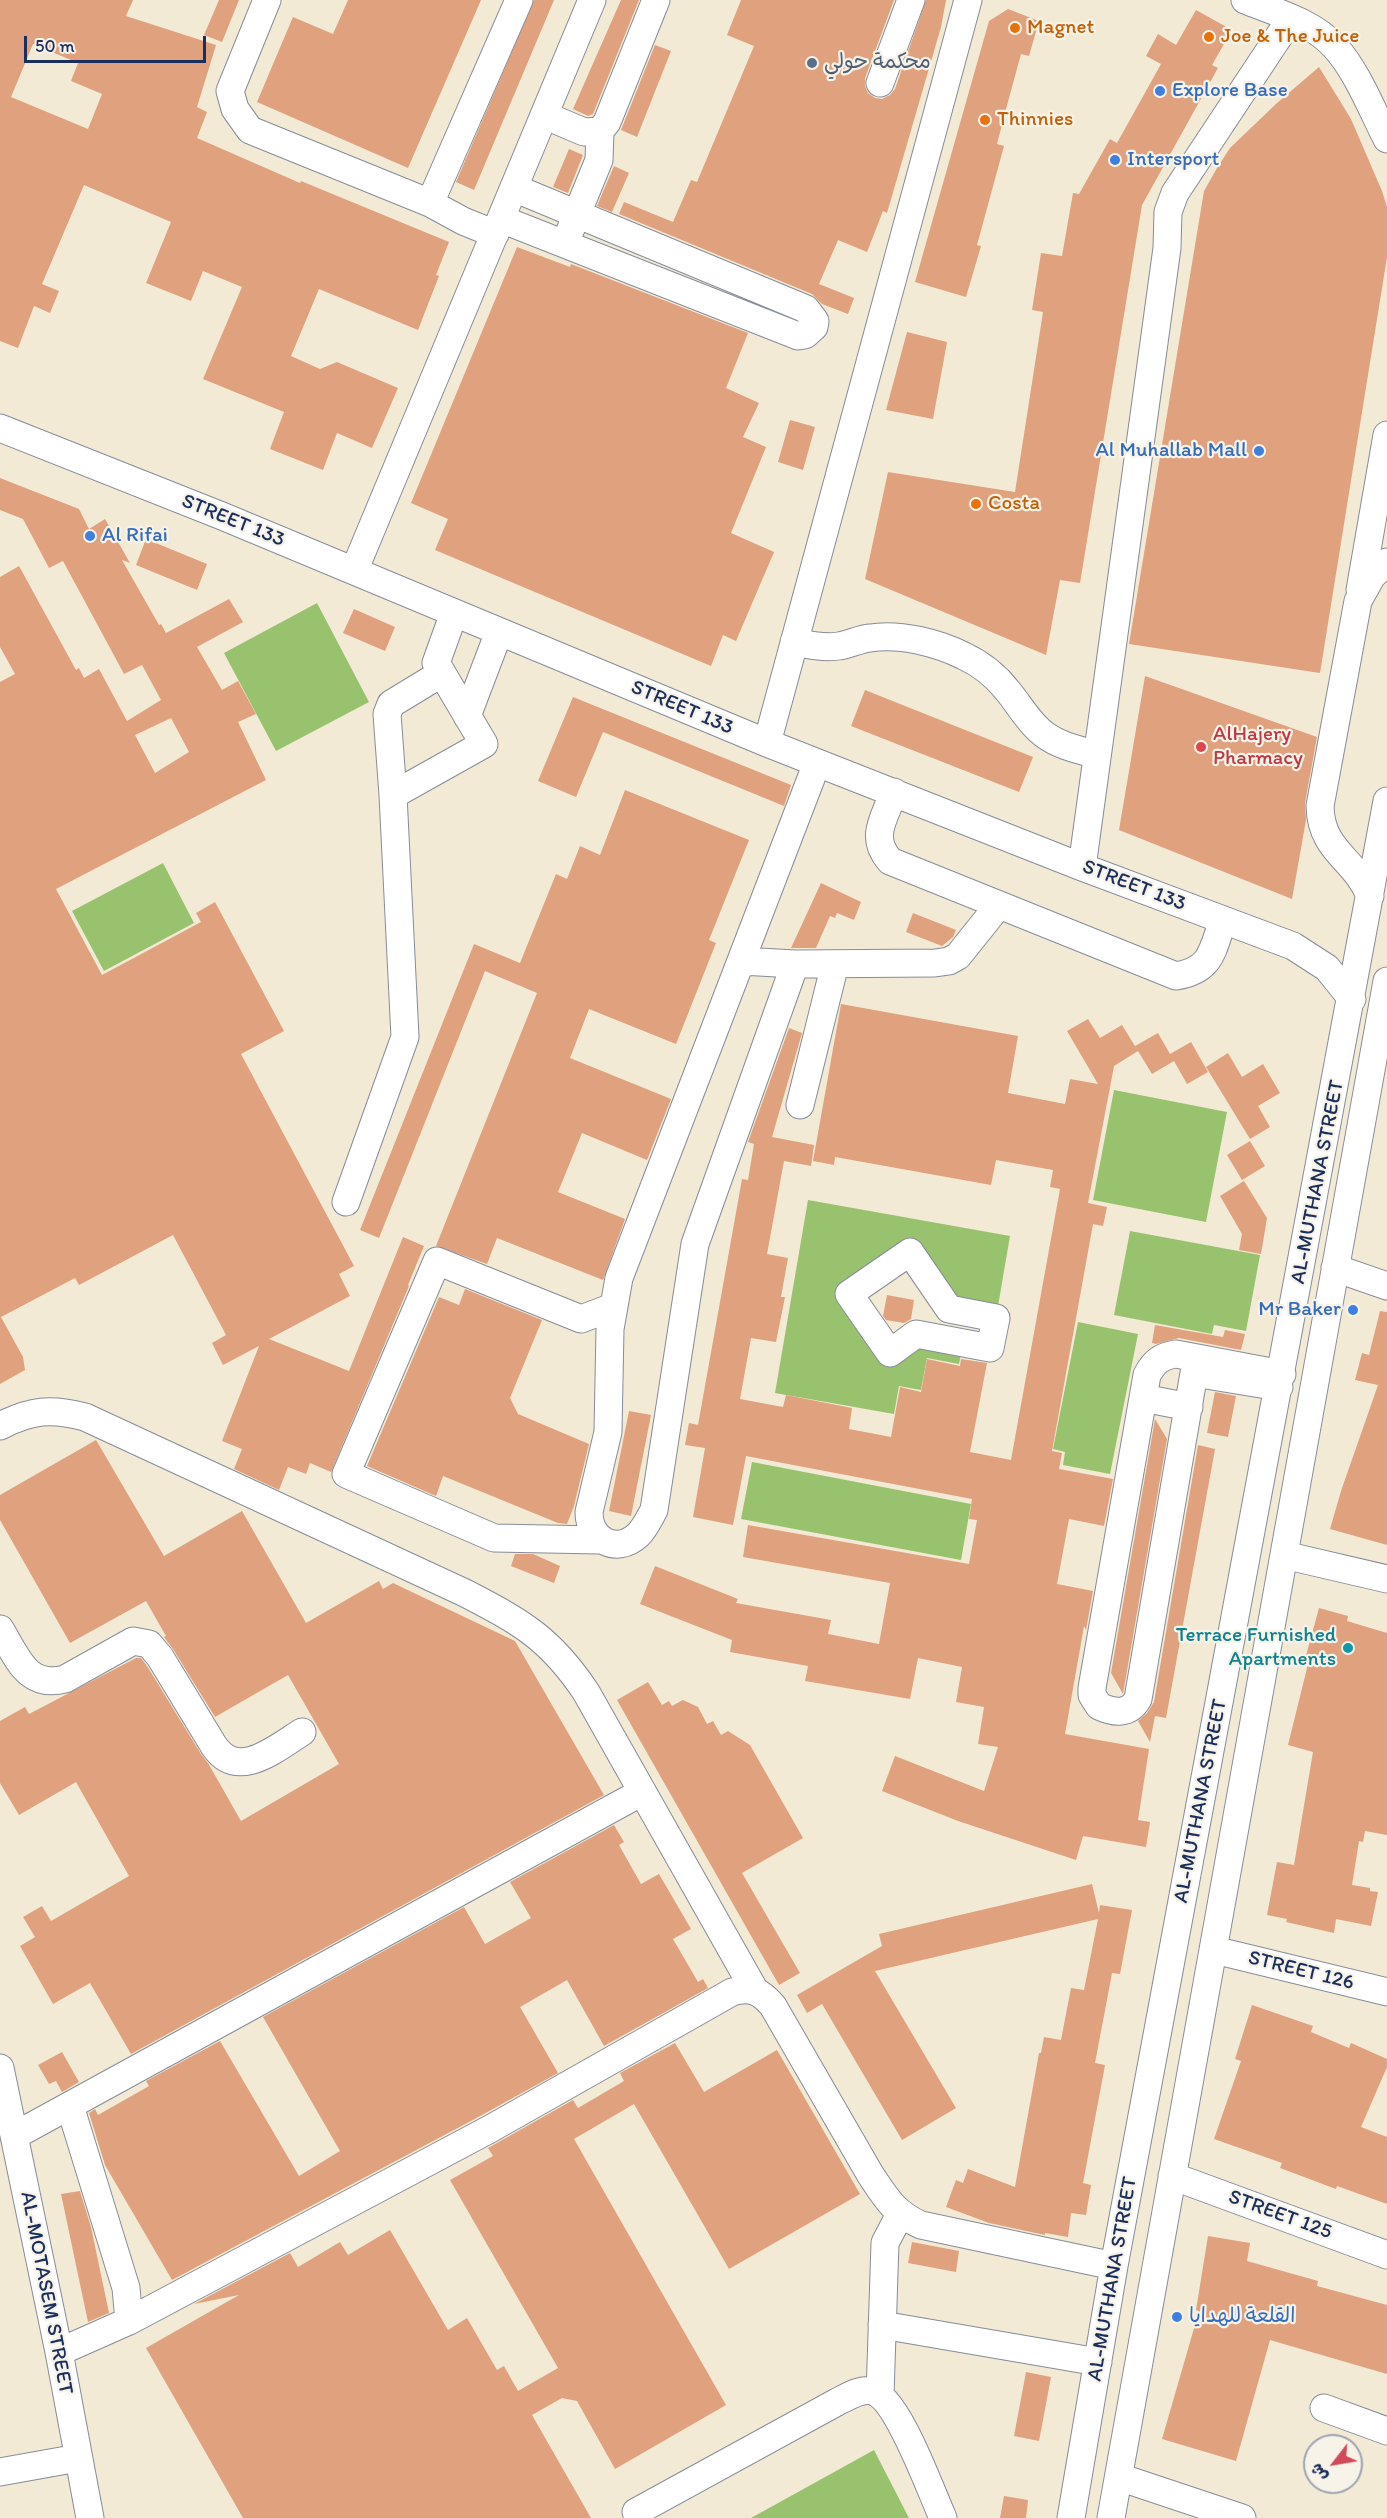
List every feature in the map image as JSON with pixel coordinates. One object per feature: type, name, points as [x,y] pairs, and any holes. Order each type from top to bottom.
[{"type":"street","points":[[267,0],[230,91],[235,109],[250,130],[430,203],[463,221],[498,226],[565,243],[798,336],[804,335],[814,327],[814,321],[806,309],[514,188]]},
{"type":"street","points":[[430,203],[519,0]]},
{"type":"street","points":[[354,571],[592,0]]},
{"type":"street","points":[[565,243],[599,160],[600,131],[607,122],[656,0]]},
{"type":"street","points":[[880,83],[911,0]]},
{"type":"street","points":[[766,743],[968,0]]},
{"type":"street","points":[[1245,0],[1291,18],[1316,31],[1335,46],[1387,139]]},
{"type":"street","points":[[1082,867],[1167,248],[1168,212],[1188,171],[1291,18]]},
{"type":"street","points":[[544,115],[584,132],[600,131]]},
{"type":"street","name":"STREET 133","points":[[0,428],[354,571],[766,743],[1082,867],[1293,946],[1311,955],[1327,968],[1352,999]]},
{"type":"street","points":[[1370,896],[1362,879],[1327,839],[1320,817],[1320,806],[1387,435]]},
{"type":"street","points":[[1358,601],[1372,576],[1387,562]]},
{"type":"street","points":[[393,795],[484,744],[436,663],[454,613]]},
{"type":"street","points":[[467,716],[499,632]]},
{"type":"street","points":[[794,642],[824,647],[885,636],[946,649],[980,665],[995,677],[1028,718],[1051,739],[1064,746],[1097,755]]},
{"type":"street","points":[[346,1202],[405,1037],[387,714],[391,704],[442,673]]},
{"type":"street","points":[[600,1540],[593,1532],[589,1522],[589,1512],[608,1432],[612,1307],[619,1278],[817,763]]},
{"type":"street","points":[[894,792],[879,832],[878,844],[890,861],[1176,976],[1198,971],[1209,959],[1223,920]]},
{"type":"street","name":"AL-MUTHANA STREET","points":[[1071,2518],[1114,2266],[1352,999],[1387,801]]},
{"type":"street","points":[[741,961],[795,964],[949,961],[958,956],[998,906]]},
{"type":"street","points":[[612,1307],[581,1319],[437,1261],[346,1474],[494,1538],[600,1540],[617,1545],[627,1542],[647,1524],[654,1510],[695,1244],[795,964]]},
{"type":"street","points":[[800,1105],[835,964]]},
{"type":"street","name":"AL-MUTHANA STREET","points":[[1111,2518],[1387,981]]},
{"type":"street","points":[[910,1252],[949,1309],[996,1318],[990,1348],[916,1334],[890,1353],[849,1294],[910,1252]]},
{"type":"street","points":[[1335,1268],[1387,1286]]},
{"type":"street","points":[[1176,1354],[1280,1380],[1194,1373],[1138,1699],[1128,1710],[1122,1712],[1099,1706],[1094,1700],[1092,1688],[1147,1375],[1154,1363],[1164,1356],[1176,1354]]},
{"type":"street","points":[[1143,1398],[1189,1407]]},
{"type":"street","points":[[0,1426],[39,1411],[68,1412],[85,1417],[502,1612],[540,1637],[561,1657],[586,1692],[756,1991]]},
{"type":"street","points":[[1284,1555],[1387,1579]]},
{"type":"street","points":[[0,1629],[24,1669],[43,1681],[54,1682],[65,1679],[133,1641],[149,1644],[160,1657],[220,1755],[229,1761],[250,1762],[302,1732]]},
{"type":"street","points":[[14,2136],[642,1792]]},
{"type":"street","name":"STREET 126","points":[[1214,1950],[1387,1992]]},
{"type":"street","points":[[60,2352],[129,2321],[490,2129],[732,1992],[744,1990],[756,1991],[764,1995],[773,2006],[870,2174],[884,2196],[900,2214],[921,2225],[1114,2266]]},
{"type":"street","name":"AL-MOTASEM STREET","points":[[0,2068],[60,2352],[90,2518]]},
{"type":"street","points":[[70,2106],[126,2288],[129,2321]]},
{"type":"street","name":"STREET 125","points":[[1172,2176],[1387,2255]]},
{"type":"street","points":[[880,2395],[885,2243],[900,2214]]},
{"type":"street","points":[[882,2325],[1098,2362]]},
{"type":"street","points":[[636,2512],[837,2402],[867,2390],[880,2395],[891,2405],[943,2518]]},
{"type":"street","points":[[1323,2408],[1387,2431]]},
{"type":"street","points":[[0,2472],[78,2458]]},
{"type":"street","points":[[1119,2477],[1242,2518]]},
{"type":"green space","points":[[317,603],[369,702],[276,751],[224,653]]},
{"type":"green space","points":[[163,863],[194,923],[104,971],[72,911]]},
{"type":"green space","points":[[1114,1090],[1227,1112],[1206,1222],[1093,1200]]},
{"type":"green space","points":[[808,1200],[1010,1236],[996,1318],[949,1309],[910,1252],[849,1294],[890,1352],[916,1334],[963,1343],[959,1364],[927,1358],[921,1390],[899,1386],[894,1414],[775,1393]]},
{"type":"green space","points":[[1130,1231],[1260,1255],[1246,1331],[1214,1325],[1212,1334],[1114,1315]]},
{"type":"green space","points":[[1078,1322],[1138,1334],[1110,1474],[1063,1465],[1065,1452],[1053,1449]]},
{"type":"green space","points":[[752,1462],[971,1504],[961,1560],[741,1519]]},
{"type":"green space","points":[[874,2450],[909,2518],[751,2518]]},
{"type":"building","points":[[0,0],[133,0],[126,16],[216,45],[197,107],[207,112],[197,138],[300,183],[301,181],[449,242],[436,275],[439,276],[418,330],[319,289],[291,356],[320,369],[337,362],[398,388],[372,448],[337,433],[323,470],[270,449],[284,412],[203,379],[242,287],[203,271],[191,301],[146,283],[171,222],[84,185],[42,284],[59,291],[50,313],[34,306],[18,348],[0,341]],"holes":[[[33,44],[78,63],[71,81],[102,94],[88,129],[11,97]]]},
{"type":"building","points":[[219,0],[239,0],[222,42],[204,35]]},
{"type":"building","points":[[348,0],[481,0],[408,168],[257,102],[293,17],[333,34]]},
{"type":"building","points":[[534,0],[554,0],[474,190],[456,182]]},
{"type":"building","points":[[621,0],[639,0],[593,114],[588,116],[573,109]]},
{"type":"building","points":[[741,0],[894,0],[865,78],[868,93],[875,98],[882,99],[895,89],[926,0],[946,0],[941,27],[887,213],[883,211],[867,252],[838,240],[819,284],[854,298],[848,314],[822,304],[812,294],[619,214],[624,202],[673,222],[691,180],[697,182],[754,46],[727,35]]},
{"type":"building","points":[[1008,9],[1039,21],[1029,56],[1021,54],[1006,109],[997,144],[1004,146],[977,245],[981,246],[966,297],[915,282],[989,21]]},
{"type":"building","points":[[1196,10],[1232,30],[1212,65],[1218,68],[1142,205],[1080,583],[1060,580],[1046,655],[865,579],[888,472],[1015,492],[1043,312],[1032,310],[1041,253],[1062,256],[1073,193],[1079,194],[1110,139],[1117,143],[1161,64],[1146,56],[1158,34],[1176,45]]},
{"type":"building","points":[[655,45],[671,51],[637,137],[621,130]]},
{"type":"building","name":"Al Muhallab Mall","points":[[1319,67],[1351,119],[1387,207],[1387,257],[1320,673],[1129,644],[1204,191],[1230,148]]},
{"type":"building","points":[[569,149],[583,155],[568,193],[553,187]]},
{"type":"building","points":[[614,166],[629,173],[612,212],[597,206]]},
{"type":"building","points":[[517,247],[570,267],[571,264],[748,333],[726,388],[759,403],[743,437],[766,447],[731,533],[774,552],[736,641],[723,635],[711,666],[435,550],[448,519],[411,503]]},
{"type":"building","points":[[907,332],[947,342],[933,419],[886,410]]},
{"type":"building","points":[[790,420],[815,427],[803,470],[778,462]]},
{"type":"building","points":[[0,478],[79,509],[89,529],[105,519],[130,563],[122,560],[159,625],[161,624],[166,633],[229,599],[243,622],[197,647],[222,690],[238,681],[256,714],[238,722],[266,780],[56,889],[102,975],[201,922],[196,913],[215,902],[284,1031],[241,1054],[354,1266],[339,1274],[350,1296],[269,1339],[349,1371],[403,1237],[424,1246],[331,1472],[310,1463],[306,1474],[288,1467],[279,1490],[234,1469],[242,1449],[222,1441],[259,1346],[223,1365],[212,1343],[226,1335],[173,1235],[79,1285],[75,1278],[1,1317],[23,1357],[25,1370],[0,1384],[0,682],[15,674],[0,647],[0,577],[19,566],[76,670],[79,668],[84,678],[99,669],[127,721],[161,700],[142,665],[124,674],[63,561],[49,568],[23,519],[0,510]],"holes":[[[171,718],[189,752],[155,773],[135,735]]]},
{"type":"building","points":[[146,539],[207,564],[197,590],[136,565]]},
{"type":"building","points":[[354,609],[395,627],[385,651],[343,633]]},
{"type":"building","points":[[1145,676],[1317,737],[1292,899],[1119,830]]},
{"type":"building","points":[[865,690],[1033,757],[1019,792],[851,726]]},
{"type":"building","points":[[573,697],[791,785],[784,806],[603,732],[576,797],[538,781]]},
{"type":"building","points":[[625,790],[749,840],[709,940],[716,943],[676,1044],[589,1009],[570,1058],[671,1099],[647,1160],[582,1133],[558,1192],[625,1219],[603,1280],[497,1238],[487,1264],[436,1246],[537,993],[485,971],[379,1238],[360,1230],[474,944],[520,963],[556,874],[567,879],[580,846],[600,855]]},
{"type":"building","points":[[821,883],[861,902],[854,920],[837,913],[835,918],[830,916],[816,948],[791,948]]},
{"type":"building","points":[[913,913],[956,930],[953,937],[942,946],[906,932]]},
{"type":"building","points":[[841,1004],[1018,1036],[1008,1093],[1065,1104],[1070,1079],[1098,1084],[1067,1031],[1088,1019],[1100,1038],[1122,1025],[1138,1051],[1114,1066],[1088,1203],[1107,1207],[1103,1226],[1093,1224],[1052,1451],[1062,1453],[1059,1469],[1113,1479],[1104,1526],[1069,1519],[1057,1584],[1093,1591],[1086,1630],[1084,1626],[1065,1734],[1149,1749],[1138,1820],[1150,1822],[1146,1847],[1083,1836],[1076,1860],[958,1821],[882,1791],[895,1756],[984,1791],[998,1747],[978,1744],[984,1707],[956,1702],[962,1667],[918,1658],[910,1699],[805,1681],[808,1666],[730,1652],[732,1640],[640,1604],[655,1566],[738,1599],[736,1603],[831,1620],[828,1634],[879,1644],[890,1583],[743,1557],[748,1525],[969,1564],[977,1520],[969,1519],[972,1499],[746,1456],[733,1525],[693,1517],[705,1448],[685,1445],[689,1423],[698,1425],[742,1179],[748,1180],[754,1144],[748,1142],[789,1028],[802,1033],[772,1137],[814,1145],[811,1166],[784,1161],[767,1254],[788,1258],[781,1297],[785,1297],[776,1342],[751,1338],[740,1399],[783,1407],[786,1395],[852,1408],[849,1429],[891,1437],[900,1387],[921,1392],[927,1359],[960,1366],[961,1359],[987,1363],[970,1452],[1011,1460],[1060,1189],[1050,1187],[1053,1170],[996,1160],[991,1185],[835,1157],[834,1165],[813,1161]]},
{"type":"building","points":[[1158,1033],[1174,1061],[1152,1074],[1135,1046]]},
{"type":"building","points":[[1191,1042],[1208,1072],[1187,1084],[1170,1054]]},
{"type":"building","points":[[1228,1053],[1242,1077],[1263,1064],[1280,1093],[1258,1106],[1270,1127],[1250,1139],[1206,1067]]},
{"type":"building","points":[[1250,1141],[1265,1166],[1242,1180],[1227,1155]]},
{"type":"building","points":[[1244,1181],[1267,1218],[1261,1254],[1239,1250],[1242,1234],[1220,1196]]},
{"type":"building","points":[[465,1289],[542,1320],[510,1398],[518,1414],[589,1444],[574,1506],[567,1524],[558,1523],[443,1476],[436,1496],[367,1466],[439,1297],[459,1305]]},
{"type":"building","points":[[887,1295],[914,1300],[911,1319],[904,1323],[886,1320],[883,1316]]},
{"type":"building","points":[[1380,1311],[1387,1312],[1387,1545],[1330,1529],[1378,1385],[1355,1380],[1362,1353],[1369,1355]]},
{"type":"building","points":[[1155,1325],[1223,1337],[1225,1330],[1245,1334],[1241,1350],[1179,1338],[1156,1344],[1152,1343]]},
{"type":"building","points":[[1215,1392],[1236,1396],[1228,1437],[1207,1433]]},
{"type":"building","points":[[629,1411],[651,1415],[631,1516],[609,1511]]},
{"type":"building","points":[[1155,1419],[1167,1439],[1123,1694],[1111,1673]]},
{"type":"building","points":[[96,1440],[164,1556],[242,1511],[306,1623],[379,1581],[383,1589],[393,1583],[515,1641],[604,1795],[131,2054],[90,1983],[53,2004],[20,1946],[35,1937],[23,1917],[42,1906],[51,1921],[129,1876],[76,1782],[19,1815],[0,1783],[0,1721],[25,1707],[29,1714],[136,1658],[141,1658],[208,1763],[241,1821],[339,1764],[288,1675],[215,1717],[164,1637],[166,1636],[146,1601],[70,1643],[0,1520],[0,1495]]},
{"type":"building","points":[[1198,1445],[1215,1449],[1166,1718],[1155,1716],[1150,1742],[1138,1721],[1154,1702]]},
{"type":"building","points":[[515,1554],[533,1554],[560,1566],[554,1583],[511,1566]]},
{"type":"building","points":[[1319,1608],[1348,1616],[1347,1621],[1387,1633],[1387,1835],[1365,1831],[1363,1842],[1359,1841],[1352,1885],[1378,1892],[1371,1926],[1336,1919],[1334,1933],[1286,1922],[1287,1919],[1267,1915],[1277,1862],[1294,1865],[1313,1752],[1288,1745],[1308,1664],[1304,1663]]},
{"type":"building","points":[[648,1682],[662,1705],[669,1701],[672,1706],[683,1700],[698,1707],[707,1724],[713,1721],[721,1735],[728,1731],[750,1745],[803,1838],[742,1873],[800,1973],[779,1985],[617,1700]]},
{"type":"building","points":[[614,1825],[624,1842],[619,1845],[641,1884],[659,1874],[691,1929],[673,1939],[698,1982],[703,1979],[708,1988],[604,2046],[567,1980],[520,2007],[558,2073],[172,2280],[105,2165],[89,2113],[95,2109],[98,2115],[149,2086],[146,2081],[220,2041],[299,2176],[340,2151],[263,2017],[464,1907],[485,1944],[531,1918],[510,1882]]},
{"type":"building","points":[[1092,1884],[1099,1913],[1100,1905],[1132,1910],[1120,1974],[1112,1973],[1095,2063],[1105,2065],[1083,2183],[1091,2185],[1086,2215],[1071,2213],[1068,2237],[1045,2233],[1045,2235],[989,2223],[946,2207],[956,2180],[963,2183],[968,2169],[1015,2187],[1039,2053],[1041,2053],[1044,2037],[1061,2040],[1071,1988],[1084,1990],[1098,1919],[875,1971],[956,2108],[902,2140],[822,2004],[807,2013],[797,1995],[882,1946],[879,1934]]},
{"type":"building","points":[[1252,2005],[1313,2026],[1311,2032],[1349,2048],[1351,2043],[1387,2059],[1387,2067],[1361,2127],[1387,2137],[1387,2204],[1337,2186],[1336,2189],[1280,2168],[1282,2163],[1214,2139],[1241,2061],[1235,2059]]},
{"type":"building","points":[[675,2043],[704,2092],[777,2050],[860,2194],[729,2269],[634,2104],[574,2139],[726,2405],[615,2469],[577,2401],[562,2398],[532,2415],[591,2518],[243,2518],[146,2348],[239,2295],[194,2304],[290,2253],[298,2267],[340,2242],[348,2255],[390,2230],[448,2330],[467,2318],[497,2370],[504,2366],[518,2391],[558,2368],[450,2180],[493,2156],[488,2148],[573,2100],[578,2108],[624,2081],[620,2073]]},
{"type":"building","points":[[62,2052],[79,2082],[62,2092],[56,2081],[49,2084],[38,2065]]},
{"type":"building","points":[[80,2191],[91,2227],[109,2313],[88,2322],[61,2194]]},
{"type":"building","points":[[1208,2236],[1250,2243],[1247,2261],[1318,2281],[1317,2286],[1387,2305],[1387,2374],[1270,2340],[1236,2461],[1162,2439],[1199,2311],[1196,2310]]},
{"type":"building","points":[[912,2242],[959,2251],[956,2272],[908,2263]]},
{"type":"building","points":[[1026,2372],[1051,2377],[1039,2441],[1014,2436]]},
{"type":"building","points":[[1004,2496],[1028,2500],[1026,2518],[1000,2518]]},
{"type":"place","name":"Magnet","points":[[1015,28]]},
{"type":"place","name":"Joe & The Juice","points":[[1209,37]]},
{"type":"place","name":"محكمة حولي","points":[[812,63]]},
{"type":"place","name":"Explore Base","points":[[1160,91]]},
{"type":"place","name":"Thinnies","points":[[985,120]]},
{"type":"place","name":"Intersport","points":[[1115,160]]},
{"type":"place","name":"Al Muhallab Mall","points":[[1259,451]]},
{"type":"place","name":"Costa","points":[[976,504]]},
{"type":"place","name":"Al Rifai","points":[[90,536]]},
{"type":"place","name":"AlHajery Pharmacy","points":[[1201,747]]},
{"type":"place","name":"Mr Baker","points":[[1353,1310]]},
{"type":"place","name":"Terrace Furnished Apartments","points":[[1348,1648]]},
{"type":"place","name":"القلعة للهدايا","points":[[1177,2317]]}]
